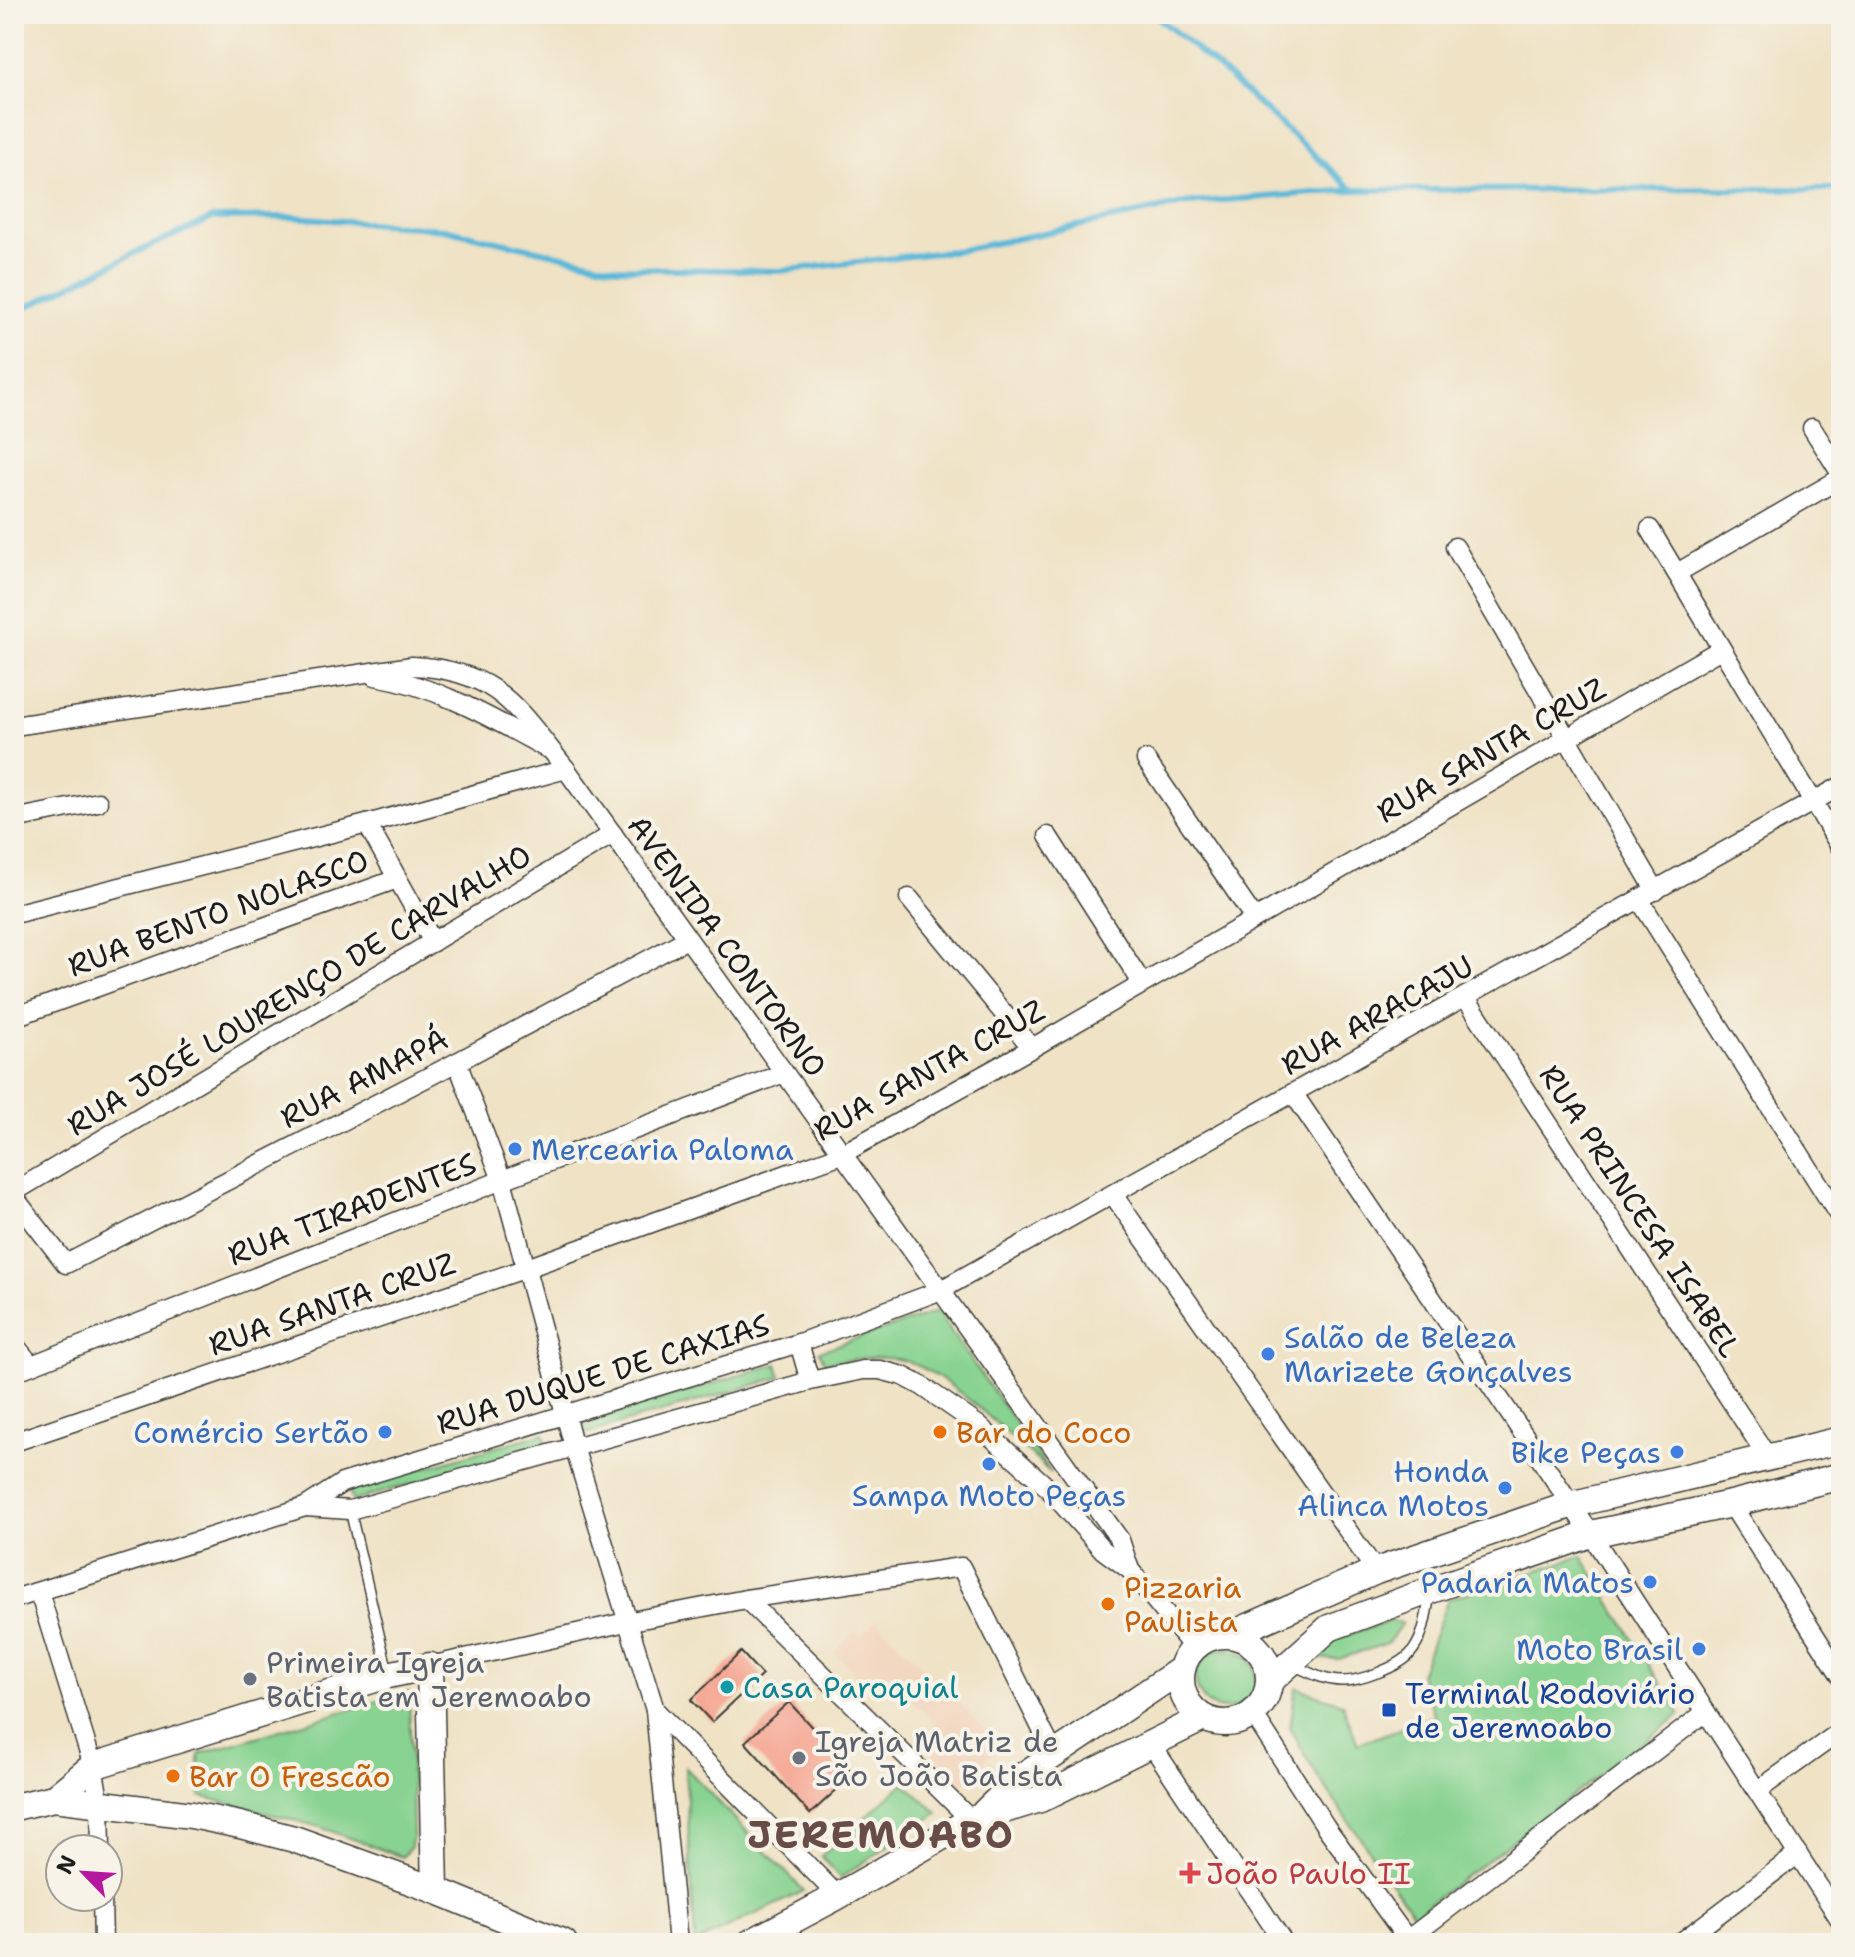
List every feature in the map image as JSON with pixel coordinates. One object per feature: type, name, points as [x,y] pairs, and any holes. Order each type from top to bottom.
[{"type":"street","points":[[1677,573],[1841,476],[1812,428]]},
{"type":"street","points":[[1650,529],[1841,848]]},
{"type":"street","points":[[1455,547],[1656,891]]},
{"type":"street","name":"RUA SANTA CRUZ","points":[[14,1442],[527,1268],[842,1154],[1032,1048],[1721,649]]},
{"type":"street","name":"AVENIDA CONTORNO","points":[[14,726],[412,666],[438,667],[468,675],[502,695],[526,716],[566,769],[1120,1540],[1130,1570]]},
{"type":"street","name":"AVENIDA CONTORNO","points":[[356,673],[407,681],[460,703],[552,751]]},
{"type":"street","points":[[1146,760],[1254,918]]},
{"type":"street","points":[[14,914],[367,824],[566,769]]},
{"type":"street","name":"RUA ARACAJU","points":[[799,1343],[939,1291],[1114,1196],[1841,786]]},
{"type":"street","points":[[14,819],[98,802]]},
{"type":"street","points":[[367,824],[433,942]]},
{"type":"street","name":"RUA JOSÉ LOURENÇO DE CARVALHO","points":[[14,1195],[613,834]]},
{"type":"street","points":[[1048,836],[1142,983]]},
{"type":"street","name":"RUA BENTO NOLASCO","points":[[14,1017],[397,879]]},
{"type":"street","points":[[909,898],[1032,1048]]},
{"type":"street","points":[[1639,899],[1841,1219]]},
{"type":"street","name":"RUA AMAPÁ","points":[[14,1195],[66,1264],[687,939]]},
{"type":"street","name":"RUA PRINCESA ISABEL","points":[[1466,998],[1767,1456]]},
{"type":"street","points":[[457,1062],[502,1180],[574,1447],[655,1710],[678,1943]]},
{"type":"street","name":"RUA TIRADENTES","points":[[22,1369],[784,1073]]},
{"type":"street","points":[[1293,1093],[1591,1534],[1841,1921]]},
{"type":"street","points":[[1114,1196],[1376,1571]]},
{"type":"street","name":"RUA DUQUE DE CAXIAS","points":[[16,1594],[39,1592],[305,1507],[342,1483],[799,1343],[810,1381],[350,1510],[305,1507]]},
{"type":"street","points":[[14,1344],[22,1369]]},
{"type":"street","points":[[750,1943],[977,1817],[1021,1777],[1187,1658],[1214,1636],[1230,1635],[1245,1639],[1263,1655],[1269,1682],[1263,1702],[1253,1714],[1233,1723],[1218,1723],[1203,1718],[1185,1699],[1181,1684],[1187,1658],[1130,1570],[1103,1550],[1047,1487],[1012,1454],[978,1425],[903,1376],[880,1370],[863,1370],[810,1381]]},
{"type":"street","points":[[1230,1635],[1376,1571],[1570,1505],[1841,1440]]},
{"type":"street","points":[[1269,1682],[1329,1628],[1431,1590],[1591,1534],[1731,1504],[1841,1476]]},
{"type":"street","points":[[1731,1504],[1841,1676]]},
{"type":"street","points":[[54,1798],[93,1766],[388,1675],[626,1622],[746,1599],[961,1567],[1054,1754]]},
{"type":"street","points":[[39,1592],[93,1766],[100,1805],[101,1833]]},
{"type":"street","points":[[746,1599],[977,1817]]},
{"type":"street","points":[[430,1666],[435,1890]]},
{"type":"street","points":[[655,1710],[838,1896]]},
{"type":"street","points":[[1253,1714],[1326,1827],[1408,1941],[1706,1712]]},
{"type":"street","points":[[977,1817],[1040,1799],[1203,1718]]},
{"type":"street","points":[[1757,1791],[1841,1731]]},
{"type":"street","points":[[1151,1744],[1284,1943]]},
{"type":"street","points":[[14,1807],[54,1798],[192,1815],[240,1825],[294,1839],[435,1890],[564,1943]]},
{"type":"street","points":[[1680,1943],[1798,1854]]},
{"type":"street","points":[[102,1913],[103,1943]]},
{"type":"lane","points":[[350,1510],[388,1675]]},
{"type":"lane","points":[[1290,1664],[1342,1682],[1391,1668],[1410,1655],[1422,1633],[1431,1590]]},
{"type":"shaded area","points":[[876,1620],[1001,1745],[963,1784],[934,1754],[949,1738],[887,1675],[871,1690],[834,1653],[855,1631],[860,1636]]},
{"type":"green space","points":[[937,1312],[1051,1473],[981,1410],[922,1368],[885,1358],[825,1363],[819,1351]]},
{"type":"green space","points":[[777,1364],[781,1377],[582,1435],[578,1424]]},
{"type":"green space","points":[[544,1433],[547,1445],[352,1501],[349,1490]]},
{"type":"green space","points":[[1582,1556],[1680,1715],[1414,1915],[1318,1777],[1290,1728],[1296,1687],[1342,1703],[1358,1744],[1435,1716],[1420,1674],[1448,1599]]},
{"type":"green space","points":[[1391,1621],[1402,1623],[1388,1643],[1339,1659],[1315,1658],[1335,1639]]},
{"type":"green space","points":[[1226,1649],[1238,1651],[1247,1658],[1254,1667],[1254,1691],[1247,1700],[1238,1707],[1226,1709],[1214,1707],[1205,1700],[1198,1691],[1196,1679],[1198,1667],[1205,1658],[1214,1651]]},
{"type":"green space","points":[[409,1692],[413,1833],[411,1847],[402,1857],[320,1827],[200,1796],[199,1754]]},
{"type":"green space","points":[[685,1767],[804,1891],[695,1943]]},
{"type":"green space","points":[[904,1783],[938,1813],[840,1878],[821,1856]]},
{"type":"building","name":"Casa Paroquial","points":[[741,1652],[762,1675],[712,1722],[691,1700]]},
{"type":"building","name":"Igreja Matriz de São João Batista","points":[[789,1702],[854,1774],[810,1814],[745,1742]]},
{"type":"waterway","points":[[1153,14],[1221,70],[1353,190]]},
{"type":"waterway","points":[[14,311],[213,218],[294,217],[444,229],[617,268],[779,271],[962,250],[1188,203],[1353,190],[1841,189]]},
{"type":"place","name":"Mercearia Paloma","points":[[515,1149]]},
{"type":"place","name":"Salão de Beleza Marizete Gonçalves","points":[[1268,1354]]},
{"type":"place","name":"Comércio Sertão","points":[[385,1432]]},
{"type":"place","name":"Bar do Coco","points":[[940,1432]]},
{"type":"place","name":"Bike Peças","points":[[1677,1452]]},
{"type":"place","name":"Sampa Moto Peças","points":[[989,1464]]},
{"type":"place","name":"Honda Alinca Motos","points":[[1505,1488]]},
{"type":"place","name":"Padaria Matos","points":[[1650,1582]]},
{"type":"place","name":"Pizzaria Paulista","points":[[1108,1604]]},
{"type":"place","name":"Moto Brasil","points":[[1699,1649]]},
{"type":"place","name":"Primeira Igreja Batista em Jeremoabo","points":[[250,1679]]},
{"type":"place","name":"Casa Paroquial","points":[[727,1687]]},
{"type":"place","name":"Terminal Rodoviário de Jeremoabo","points":[[1389,1710]]},
{"type":"place","name":"Igreja Matriz de São João Batista","points":[[799,1758]]},
{"type":"place","name":"Bar O Frescão","points":[[173,1776]]},
{"type":"place","name":"João Paulo II","points":[[1190,1873]]},
{"type":"district","name":"JEREMOABO","points":[[881,1834]]}]
